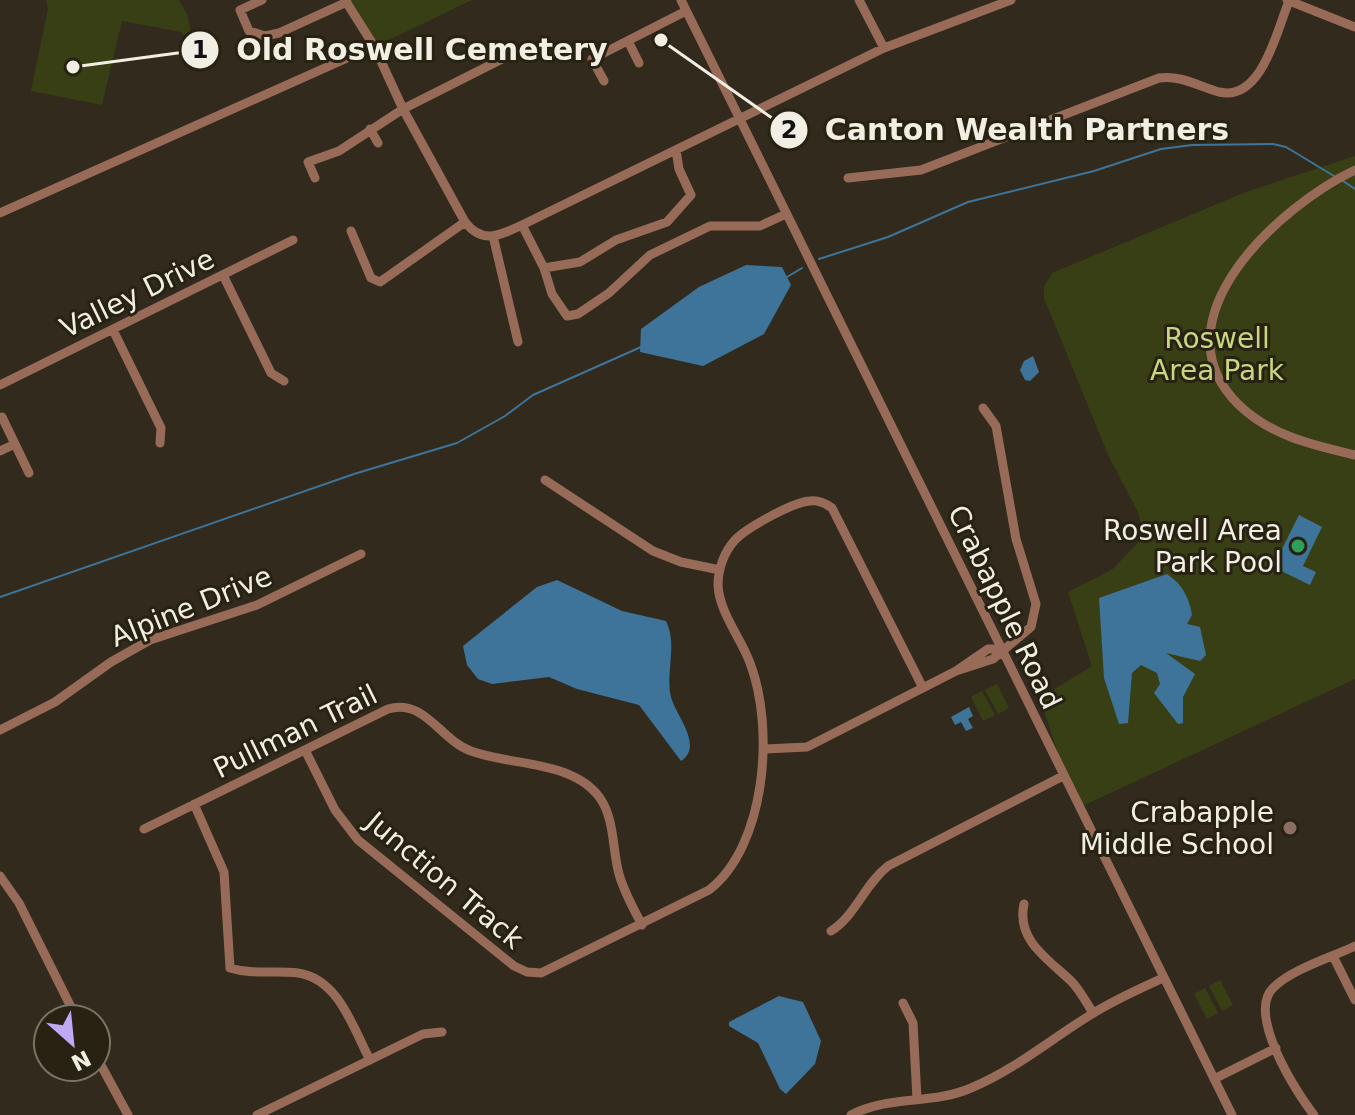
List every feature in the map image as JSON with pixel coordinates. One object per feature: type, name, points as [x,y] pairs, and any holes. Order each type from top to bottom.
[{"type":"street","points":[[262,0],[240,10],[249,31],[265,36],[346,1],[374,46],[403,109],[465,222],[474,234],[493,236],[522,225],[884,48],[1011,0]]},
{"type":"street","name":"Crabapple Road","points":[[681,0],[1232,1115]]},
{"type":"street","points":[[859,0],[884,48]]},
{"type":"street","points":[[848,178],[921,170],[1159,78],[1181,78],[1221,92],[1240,90],[1258,74],[1288,1],[1355,27]]},
{"type":"street","points":[[604,81],[592,59],[686,11]]},
{"type":"street","points":[[628,41],[639,63]]},
{"type":"street","points":[[0,213],[374,46]]},
{"type":"street","points":[[315,178],[308,162],[339,151],[403,109],[508,56]]},
{"type":"street","points":[[370,129],[378,143]]},
{"type":"street","points":[[544,268],[580,262],[608,244],[667,222],[691,195],[679,169],[676,150]]},
{"type":"street","points":[[1355,170],[1285,214],[1265,232],[1229,278],[1218,303],[1212,338],[1219,373],[1239,405],[1291,438],[1355,455]]},
{"type":"street","points":[[522,225],[544,268],[552,294],[567,316],[578,314],[609,293],[643,260],[702,230],[723,225],[760,226],[786,214]]},
{"type":"street","points":[[351,231],[371,278],[380,282],[465,222]]},
{"type":"street","points":[[493,236],[518,342]]},
{"type":"street","name":"Valley Drive","points":[[0,385],[293,240]]},
{"type":"street","points":[[223,275],[271,373],[284,381]]},
{"type":"street","points":[[113,330],[161,428],[160,443]]},
{"type":"street","points":[[765,749],[807,747],[956,671],[988,649],[1002,649],[1027,633],[1036,604],[1016,539],[996,426],[983,408]]},
{"type":"street","points":[[2,417],[29,473]]},
{"type":"street","points":[[0,451],[15,444]]},
{"type":"street","points":[[545,480],[653,551],[681,562],[720,570],[729,547],[747,530],[804,502],[822,502],[838,516],[923,688]]},
{"type":"street","name":"Alpine Drive","points":[[0,730],[55,702],[111,662],[150,640],[257,605],[361,554]]},
{"type":"street","name":"Junction Track","points":[[305,750],[335,810],[358,840],[520,970],[534,973],[549,971],[709,890],[732,868],[745,843],[765,749],[759,689],[721,602],[720,570]]},
{"type":"street","name":"Pullman Trail","points":[[144,829],[388,709],[405,706],[421,712],[466,749],[576,777],[594,791],[606,809],[620,876],[642,925]]},
{"type":"street","points":[[831,931],[848,918],[869,884],[888,866],[1063,776]]},
{"type":"street","points":[[194,804],[224,872],[230,968],[298,973],[321,982],[340,1001],[370,1060]]},
{"type":"street","points":[[0,876],[19,903],[69,1003]]},
{"type":"street","points":[[1024,904],[1023,923],[1030,941],[1073,984],[1093,1013]]},
{"type":"street","points":[[1314,1115],[1276,1048],[1263,1018],[1268,994],[1281,982],[1355,946]]},
{"type":"street","points":[[1333,956],[1355,1000]]},
{"type":"street","points":[[851,1115],[886,1102],[972,1088],[1034,1055],[1093,1013],[1163,978]]},
{"type":"street","points":[[903,1003],[913,1023],[917,1099]]},
{"type":"street","points":[[257,1115],[423,1034],[442,1032]]},
{"type":"street","points":[[1214,1079],[1276,1048]]},
{"type":"street","points":[[111,1083],[128,1115]]},
{"type":"green space","points":[[46,0],[179,0],[187,14],[193,44],[181,32],[122,21],[102,105],[31,91],[48,9]]},
{"type":"green space","points":[[346,0],[472,0],[370,49]]},
{"type":"green space","name":"Roswell Area Park","points":[[1355,156],[1355,679],[1076,809],[1040,698],[1092,666],[1068,592],[1113,569],[1144,536],[1138,512],[1109,457],[1044,298],[1044,287],[1052,273],[1246,192]]},
{"type":"green space","points":[[997,684],[1009,708],[998,714],[985,690]]},
{"type":"green space","points":[[982,691],[995,715],[983,721],[971,697]]},
{"type":"green space","points":[[1220,980],[1233,1005],[1222,1011],[1209,986]]},
{"type":"green space","points":[[1205,988],[1218,1013],[1207,1019],[1194,994]]},
{"type":"water","points":[[746,265],[782,267],[791,285],[764,334],[703,366],[640,352],[641,329],[699,287]]},
{"type":"water","points":[[1033,356],[1039,372],[1030,381],[1025,380],[1020,370],[1024,361]]},
{"type":"water","name":"Roswell Area Park Pool","points":[[1299,515],[1322,527],[1303,566],[1316,572],[1310,585],[1273,567]]},
{"type":"water","points":[[1167,574],[1187,597],[1192,615],[1187,624],[1200,627],[1206,655],[1200,661],[1166,653],[1195,674],[1183,697],[1183,723],[1178,724],[1154,693],[1160,684],[1157,673],[1141,665],[1132,673],[1128,723],[1119,724],[1104,678],[1099,598]]},
{"type":"water","points":[[557,580],[622,611],[666,621],[671,640],[671,697],[690,747],[681,761],[639,705],[577,689],[549,677],[492,684],[478,679],[467,665],[463,646],[537,587]]},
{"type":"water","points":[[969,707],[973,716],[968,719],[973,728],[966,731],[961,722],[955,725],[951,717]]},
{"type":"water","points":[[779,996],[803,1002],[821,1041],[815,1064],[786,1094],[780,1089],[758,1043],[729,1026],[729,1022]]},
{"type":"waterway","points":[[819,259],[888,237],[968,202],[1094,171],[1161,149],[1192,145],[1273,144],[1286,147],[1334,176]]},
{"type":"waterway","points":[[1343,181],[1355,189]]},
{"type":"waterway","points":[[787,277],[802,268]]},
{"type":"waterway","points":[[0,597],[354,474],[457,443],[505,416],[533,395],[641,347]]},
{"type":"place","name":"Canton Wealth Partners","points":[[661,40]]},
{"type":"place","name":"Old Roswell Cemetery","points":[[73,67]]},
{"type":"place","name":"Roswell Area Park Pool","points":[[1298,546]]},
{"type":"place","name":"Crabapple Middle School","points":[[1290,828]]}]
